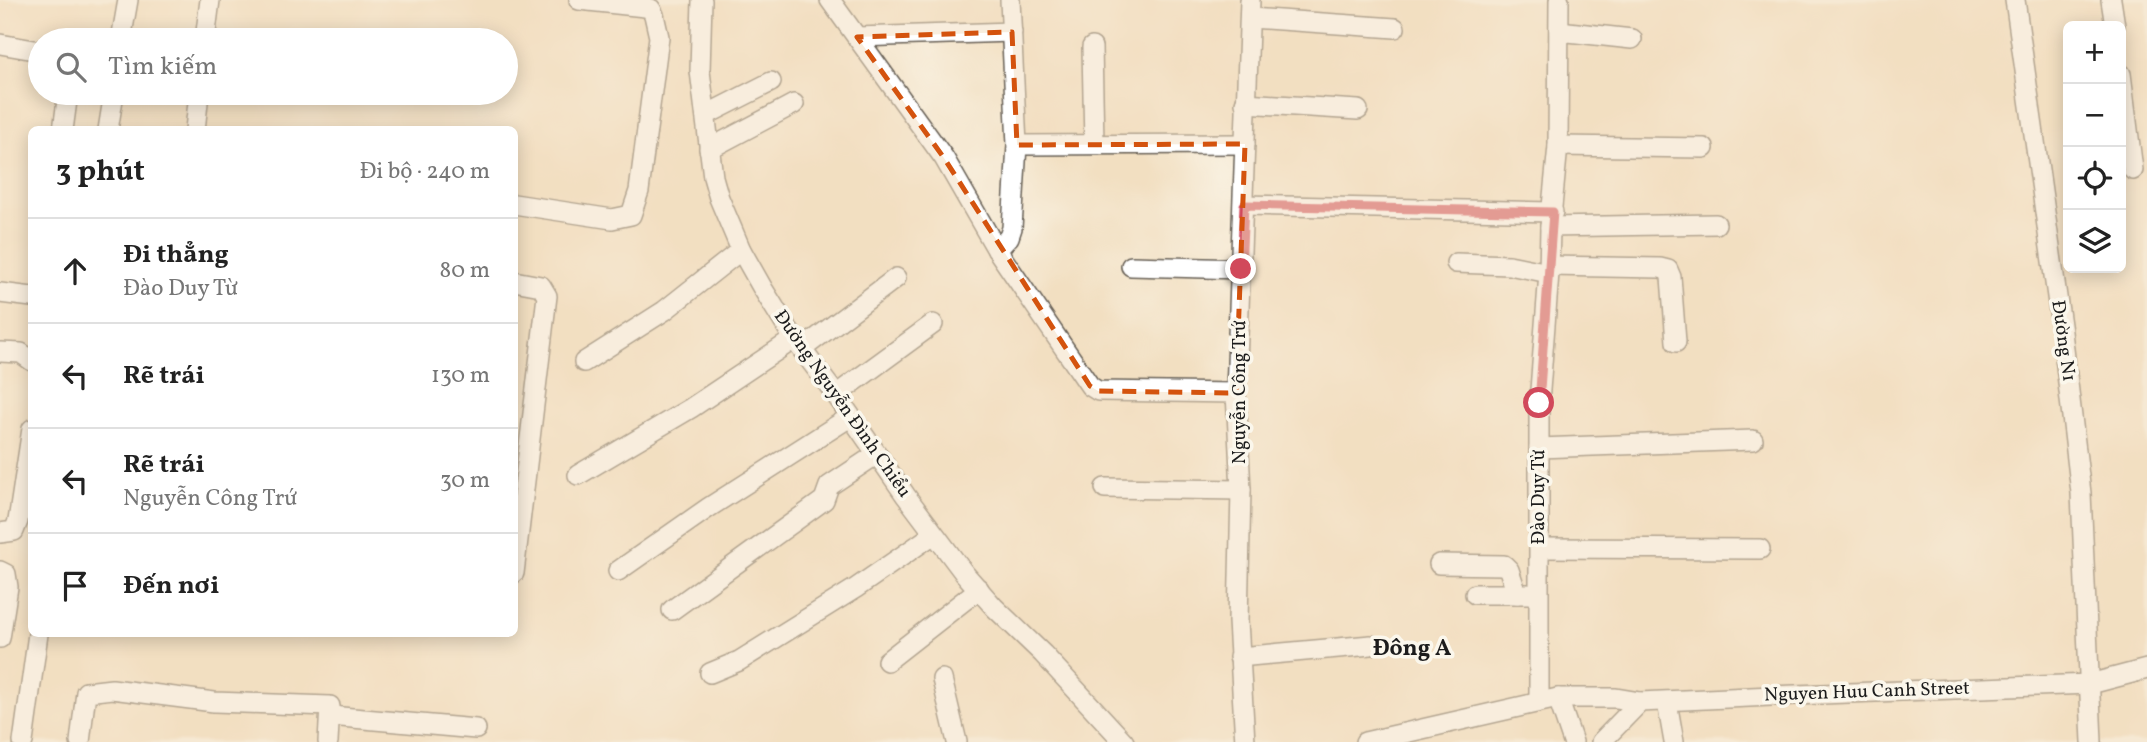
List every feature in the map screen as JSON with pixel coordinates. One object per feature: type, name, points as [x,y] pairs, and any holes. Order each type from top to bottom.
[{"type":"street","points":[[123,28],[128,0]]},
{"type":"street","points":[[206,28],[210,0]]},
{"type":"street","points":[[518,205],[612,219],[631,215],[639,191],[659,37],[654,15],[651,9],[645,7],[579,0]]},
{"type":"street","name":"Đường Nguyễn Đình Chiểu","points":[[702,0],[700,71],[713,177],[741,250],[763,289],[798,344],[934,534],[994,607],[1043,654],[1124,742]]},
{"type":"street","points":[[830,0],[944,158],[998,250],[1090,386],[1098,391],[1236,393]]},
{"type":"street","points":[[998,250],[1009,237],[1012,228],[1017,145],[1010,0]]},
{"type":"street","name":"Đào Duy Từ","points":[[1559,0],[1558,146],[1539,403],[1539,594],[1549,700],[1573,742]]},
{"type":"street","name":"Đường N1","points":[[2015,0],[2079,469],[2085,541],[2092,742]]},
{"type":"street","points":[[2111,0],[2114,21]]},
{"type":"street","points":[[1250,9],[1395,28]]},
{"type":"street","name":"Nguyễn Công Trứ","points":[[1245,742],[1238,621],[1241,490],[1236,393],[1250,9]]},
{"type":"street","points":[[1559,31],[1632,39]]},
{"type":"street","points":[[857,37],[1012,32]]},
{"type":"street","points":[[0,44],[28,49]]},
{"type":"street","points":[[1092,47],[1094,144]]},
{"type":"street","points":[[706,115],[771,82]]},
{"type":"street","points":[[2122,84],[2133,170]]},
{"type":"street","points":[[1245,103],[1358,110]]},
{"type":"street","points":[[709,149],[794,104]]},
{"type":"street","points":[[64,126],[66,105]]},
{"type":"street","points":[[109,126],[112,105]]},
{"type":"street","points":[[195,126],[198,105]]},
{"type":"street","points":[[1017,145],[1244,144]]},
{"type":"street","points":[[1558,146],[1704,148]]},
{"type":"street","points":[[1244,205],[1716,224]]},
{"type":"street","points":[[584,362],[664,310],[741,250]]},
{"type":"street","points":[[1456,262],[1549,269],[1668,270],[1671,277],[1676,342]]},
{"type":"street","points":[[1131,266],[1241,269]]},
{"type":"street","points":[[578,475],[798,344],[896,278]]},
{"type":"street","points":[[518,282],[541,286],[547,296],[518,539]]},
{"type":"street","points":[[0,293],[28,296]]},
{"type":"street","points":[[836,395],[933,324]]},
{"type":"street","points":[[0,352],[21,353],[28,358]]},
{"type":"street","points":[[618,571],[708,508],[850,417]]},
{"type":"street","points":[[1539,448],[1753,440]]},
{"type":"street","points":[[672,610],[824,500],[829,486],[877,454]]},
{"type":"street","points":[[0,533],[14,531],[18,521],[28,455]]},
{"type":"street","points":[[1105,488],[1241,490]]},
{"type":"street","points":[[710,673],[739,661],[856,588],[934,534]]},
{"type":"street","points":[[1539,548],[1760,549]]},
{"type":"street","points":[[1439,564],[1504,565],[1509,570],[1517,594]]},
{"type":"street","points":[[0,571],[6,574],[8,587],[0,638]]},
{"type":"street","points":[[887,661],[979,589]]},
{"type":"street","points":[[1475,594],[1539,594]]},
{"type":"street","points":[[23,742],[38,637]]},
{"type":"street","points":[[1239,657],[1371,645]]},
{"type":"street","name":"Nguyen Huu Canh Street","points":[[1365,742],[1549,700],[1616,698],[1640,702],[1667,702],[2090,684],[2147,668]]},
{"type":"street","points":[[942,679],[957,742]]},
{"type":"street","points":[[80,742],[86,692],[112,689],[214,702],[330,706],[328,742]]},
{"type":"street","points":[[1601,742],[1640,702]]},
{"type":"street","points":[[1667,702],[1674,742]]},
{"type":"street","points":[[330,716],[476,729]]},
{"type":"highlighted area","points":[[1012,32],[1017,145],[1245,144],[1236,393],[1098,391],[1090,386],[944,158],[857,37]]},
{"type":"district","name":"Đông A","points":[[1412,649]]},
{"type":"route","points":[[1241,269],[1244,205],[1553,212],[1539,403]]}]
